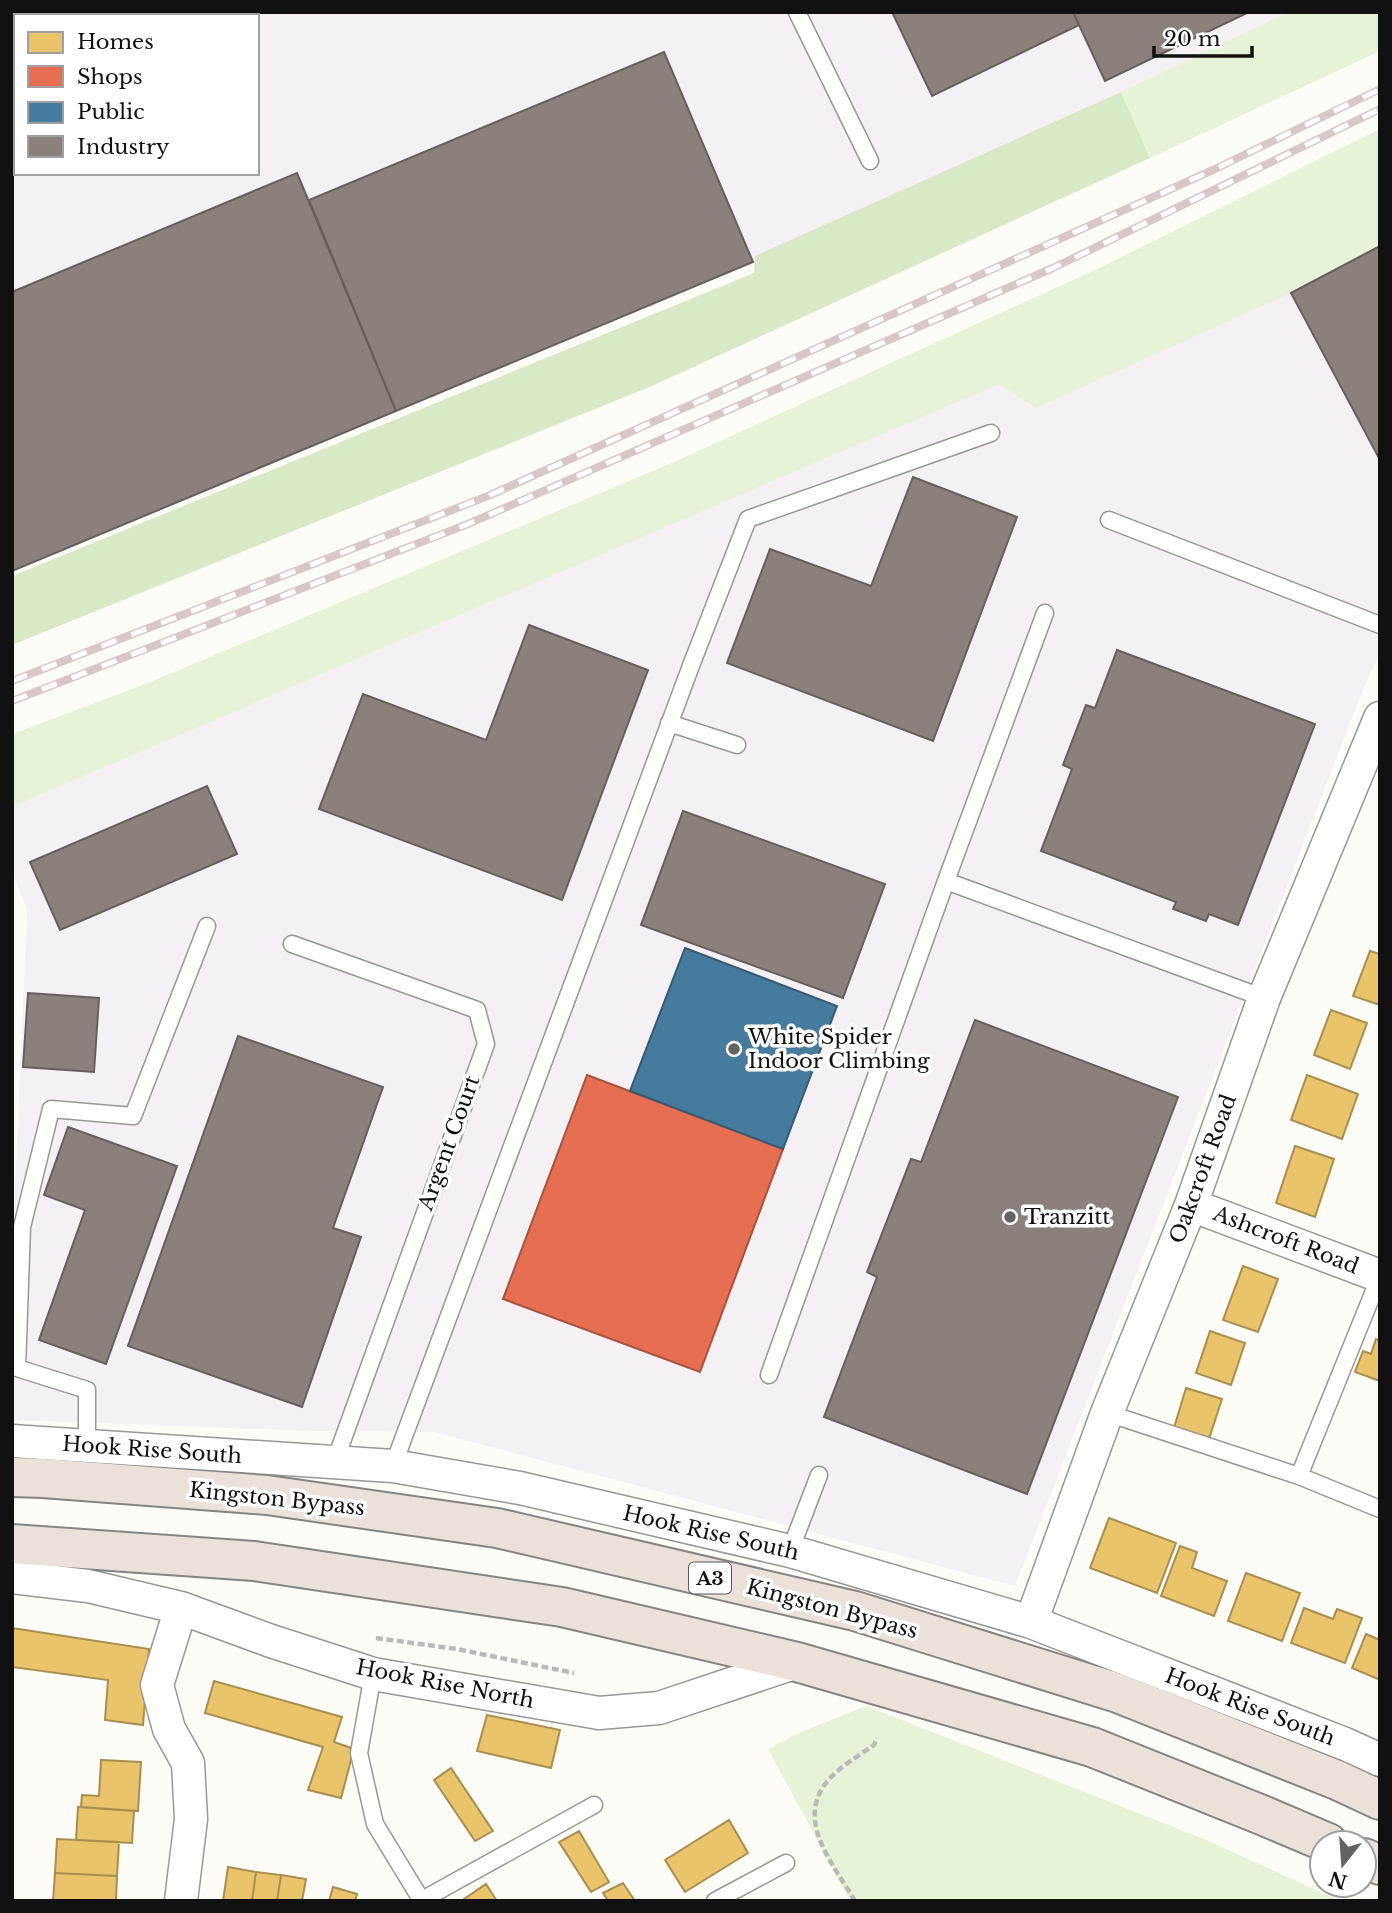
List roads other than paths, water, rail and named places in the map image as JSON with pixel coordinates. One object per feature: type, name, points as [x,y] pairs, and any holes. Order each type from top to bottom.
[{"type":"highway","name":"Kingston Bypass","points":[[12,1477],[267,1495],[497,1528],[855,1611],[1118,1693],[1338,1780],[1380,1800]]},
{"type":"highway","points":[[12,1544],[254,1561],[562,1607],[797,1662],[1092,1747],[1308,1835]]},
{"type":"street","name":"Oakcroft Road","points":[[1031,1622],[1107,1413],[1191,1205],[1264,998],[1380,718]]},
{"type":"street","name":"Ashcroft Road","points":[[1191,1205],[1380,1276]]},
{"type":"street","name":"Hook Rise South","points":[[12,1441],[393,1466],[520,1488],[790,1551],[1031,1622],[1380,1760]]},
{"type":"street","name":"Hook Rise North","points":[[12,1577],[88,1586],[181,1608],[373,1674],[599,1713],[659,1708],[797,1662]]},
{"type":"street","points":[[181,1608],[157,1685],[169,1729],[188,1763],[191,1819],[181,1901]]},
{"type":"lane","points":[[797,12],[870,161]]},
{"type":"lane","points":[[393,1466],[748,519],[991,433]]},
{"type":"lane","points":[[1109,520],[1380,625]]},
{"type":"lane","points":[[769,1375],[1045,613]]},
{"type":"lane","points":[[670,723],[737,745]]},
{"type":"lane","points":[[946,881],[1264,998]]},
{"type":"lane","points":[[87,1445],[87,1390],[17,1368],[22,1227],[51,1109],[133,1116],[207,926]]},
{"type":"lane","name":"Argent Court","points":[[292,943],[477,1010],[486,1044],[335,1461]]},
{"type":"lane","points":[[1300,1476],[1380,1276]]},
{"type":"lane","points":[[1107,1413],[1300,1476],[1380,1509]]},
{"type":"lane","points":[[790,1551],[819,1475]]},
{"type":"lane","points":[[373,1674],[359,1753],[375,1824],[422,1900],[594,1805]]},
{"type":"lane","points":[[715,1901],[786,1863]]},
{"type":"railway","points":[[12,681],[488,496],[1213,170],[1380,89]]},
{"type":"railway","points":[[12,701],[468,524],[1053,268],[1380,109]]},
{"type":"place","name":"White Spider Indoor Climbing","points":[[734,1049]]},
{"type":"place","name":"Tranzitt","points":[[1010,1217]]}]
